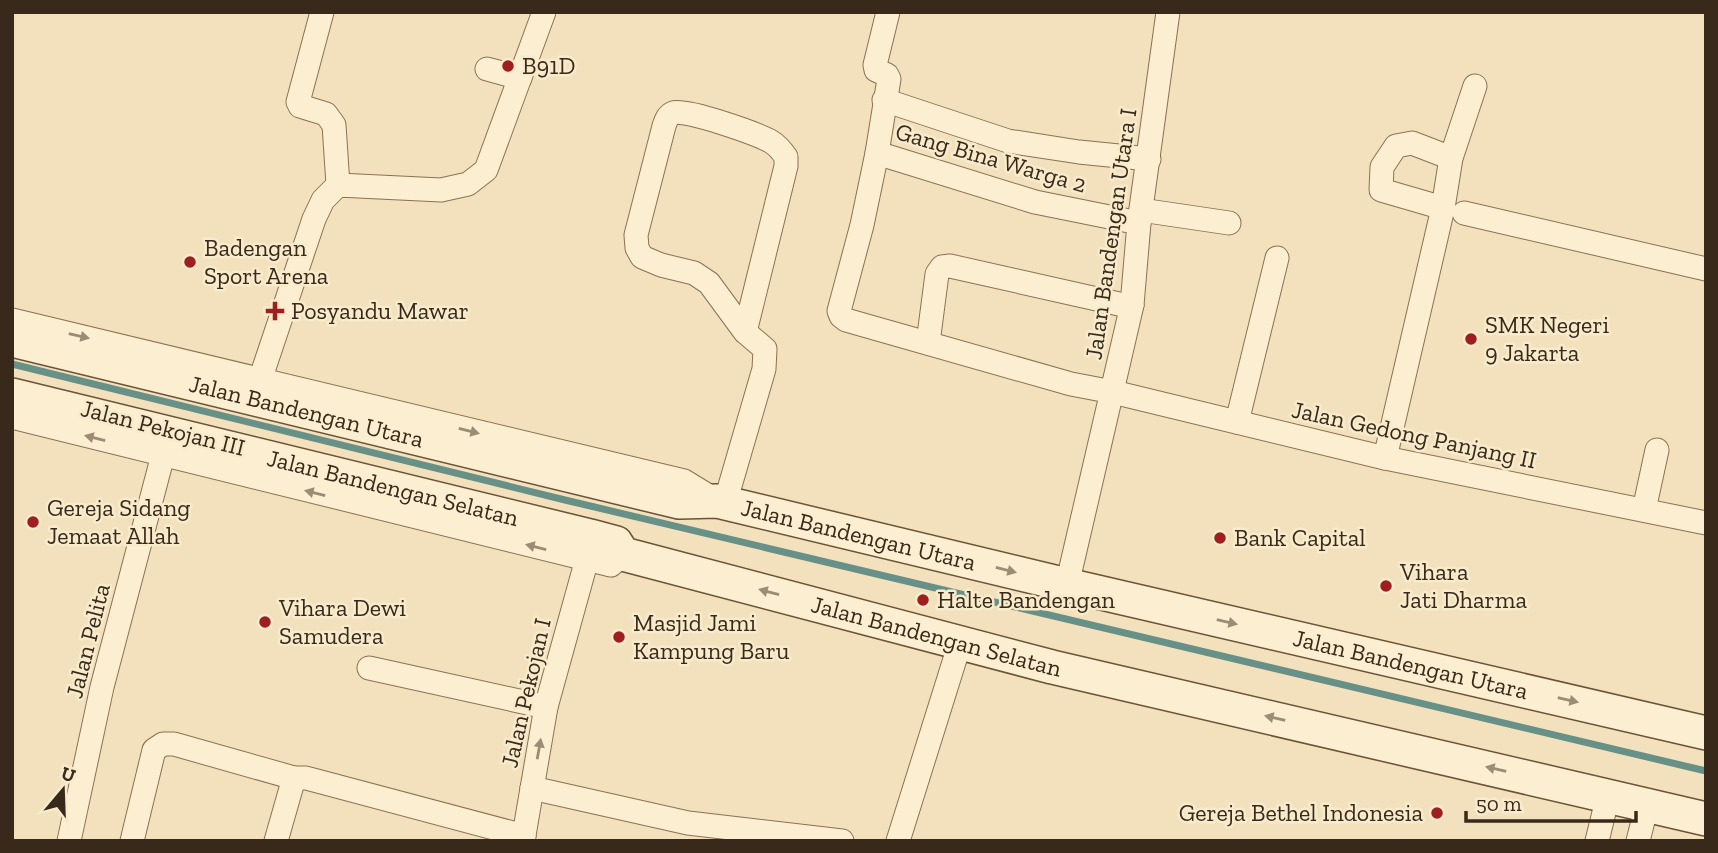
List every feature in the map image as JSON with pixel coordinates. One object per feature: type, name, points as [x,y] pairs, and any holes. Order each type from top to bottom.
[{"type":"main road","name":"Jalan Bandengan Utara","points":[[12,340],[679,502],[721,502],[1706,733]]},
{"type":"main road","name":"Jalan Bandengan Selatan","points":[[12,395],[588,548],[616,543],[623,554],[1052,667],[1706,819]]},
{"type":"street","points":[[322,12],[298,102],[300,106],[326,114],[334,124],[338,185]]},
{"type":"street","points":[[260,380],[314,219],[323,200],[338,185],[441,190],[468,184],[486,170],[544,12]]},
{"type":"street","points":[[877,153],[888,77],[878,72],[875,65],[888,12]]},
{"type":"street","name":"Jalan Bandengan Utara I","points":[[1067,585],[1132,305],[1140,217],[1168,12]]},
{"type":"street","points":[[487,69],[520,78]]},
{"type":"street","points":[[1385,458],[1453,211],[1451,158],[1475,86]]},
{"type":"street","points":[[884,100],[1008,141],[1149,159]]},
{"type":"street","points":[[12,320],[684,481],[721,502],[764,369],[766,355],[765,349],[745,332],[715,289],[704,278],[642,257],[637,248],[636,235],[664,126],[669,115],[676,111],[759,136],[774,143],[786,157],[745,332]]},
{"type":"street","points":[[1451,158],[1412,143],[1396,146],[1382,167],[1381,190],[1453,211],[1706,269]]},
{"type":"street","name":"Gang Bina Warga 2","points":[[928,343],[846,320],[839,311],[877,153],[1035,202],[1140,217],[1229,223]]},
{"type":"street","points":[[1237,422],[1277,258]]},
{"type":"street","points":[[928,343],[937,274],[942,267],[950,266],[1132,305]]},
{"type":"street","name":"Jalan Gedong Panjang II","points":[[928,343],[1072,384],[1385,458],[1706,523]]},
{"type":"street","name":"Jalan Pekojan III","points":[[12,417],[163,455],[588,548]]},
{"type":"street","points":[[1644,510],[1657,450]]},
{"type":"street","name":"Jalan Pelita","points":[[69,841],[102,687],[163,455]]},
{"type":"street","name":"Jalan Pekojan I","points":[[524,839],[546,707],[588,548]]},
{"type":"street","points":[[898,841],[960,643]]},
{"type":"street","points":[[369,668],[546,707]]},
{"type":"street","points":[[132,841],[154,750],[163,744],[174,744],[294,778],[306,778],[524,839]]},
{"type":"street","points":[[276,841],[294,778]]},
{"type":"street","points":[[532,788],[688,823],[842,841]]},
{"type":"street","points":[[1597,841],[1608,796]]},
{"type":"street","points":[[1638,841],[1647,805]]},
{"type":"waterway","points":[[12,364],[565,500],[1706,771]]},
{"type":"place","name":"B91D","points":[[508,66]]},
{"type":"place","name":"Badengan Sport Arena","points":[[190,262]]},
{"type":"place","name":"Posyandu Mawar","points":[[275,311]]},
{"type":"place","name":"SMK Negeri 9 Jakarta","points":[[1471,339]]},
{"type":"place","name":"Gereja Sidang Jemaat Allah","points":[[33,522]]},
{"type":"place","name":"Bank Capital","points":[[1220,538]]},
{"type":"place","name":"Vihara Jati Dharma","points":[[1386,586]]},
{"type":"place","name":"Halte Bandengan","points":[[923,600]]},
{"type":"place","name":"Vihara Dewi Samudera","points":[[265,622]]},
{"type":"place","name":"Masjid Jami Kampung Baru","points":[[619,637]]},
{"type":"place","name":"Gereja Bethel Indonesia","points":[[1437,813]]}]
